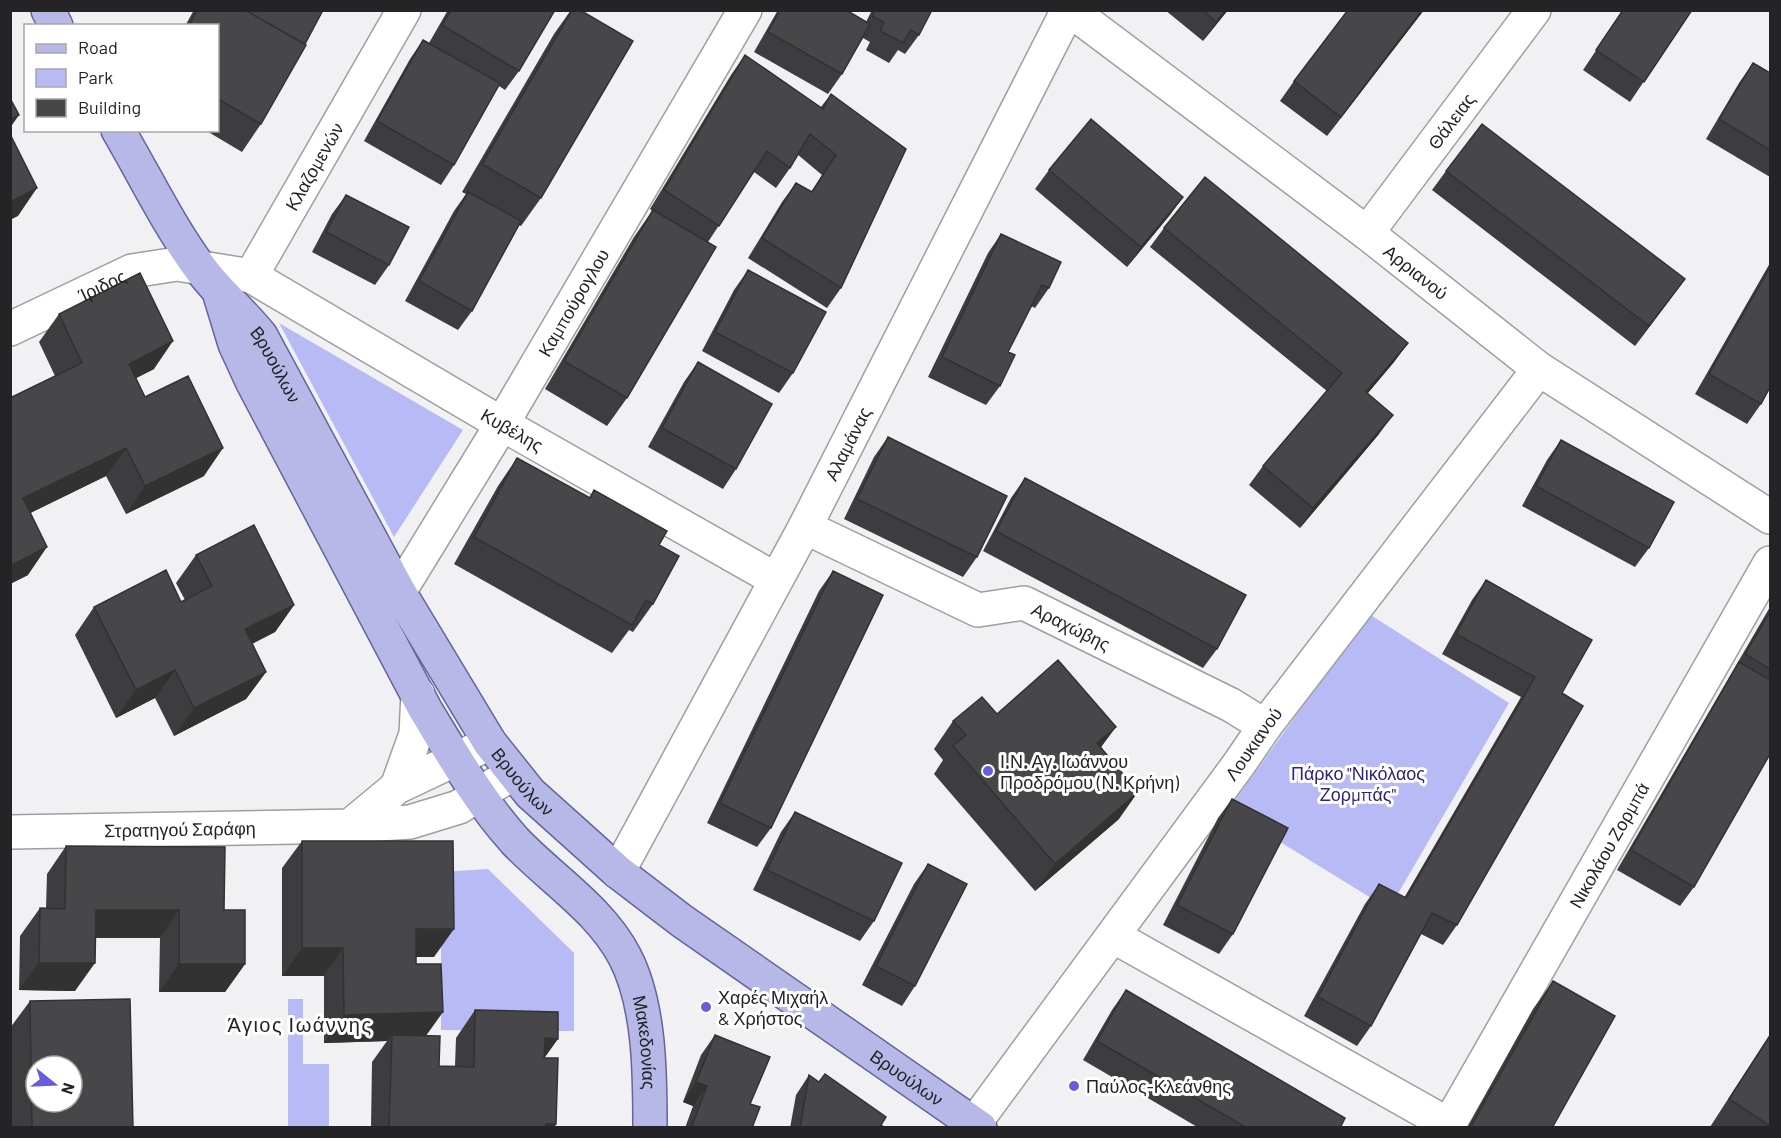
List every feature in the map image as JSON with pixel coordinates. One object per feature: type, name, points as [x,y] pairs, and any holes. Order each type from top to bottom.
[{"type":"main road","points":[[48,10],[55,24]]},
{"type":"main road","name":"Βρυούλων","points":[[119,132],[199,266],[220,294],[244,314],[279,366],[399,592],[490,743],[530,793],[618,872],[738,961],[975,1126]]},
{"type":"main road","name":"Βρυούλων","points":[[220,294],[229,328],[252,381],[456,761],[478,796],[516,842],[612,935],[626,958]]},
{"type":"main road","name":"Μακεδονίας","points":[[626,958],[642,1012],[648,1052],[650,1128]]},
{"type":"street","name":"Κλαζομενών","points":[[251,276],[404,10]]},
{"type":"street","name":"Καμπούρογλου","points":[[399,592],[502,424],[745,10]]},
{"type":"street","name":"Αρριανού","points":[[1069,10],[1367,233],[1539,369],[1770,517]]},
{"type":"street","name":"Αλαμάνας","points":[[618,872],[805,527],[1069,10]]},
{"type":"street","name":"Θάλειας","points":[[1367,233],[1534,10]]},
{"type":"street","name":"Ίριδος","points":[[10,329],[132,271],[177,264],[199,266]]},
{"type":"street","points":[[199,266],[251,276]]},
{"type":"street","name":"Κυβέλης","points":[[251,276],[502,424],[775,579]]},
{"type":"street","name":"Λουκιανού","points":[[975,1126],[1265,726],[1539,369]]},
{"type":"street","name":"Αραχώβης","points":[[805,527],[978,610],[1024,603],[1231,705],[1265,726]]},
{"type":"street","name":"Νικολάου Ζορμπά","points":[[1448,1126],[1770,563]]},
{"type":"street","points":[[397,788],[414,742],[418,694]]},
{"type":"street","points":[[350,826],[397,788],[490,743]]},
{"type":"street","name":"Στρατηγού Σαράφη","points":[[10,832],[350,826],[410,822],[459,807],[513,772]]},
{"type":"street","points":[[1113,936],[1448,1126]]},
{"type":"green space","points":[[279,323],[463,430],[394,537]]},
{"type":"green space","name":"Πάρκο \"Νικόλαος Ζορμπάς\"","points":[[1369,614],[1509,703],[1389,909],[1228,810]]},
{"type":"green space","points":[[488,869],[574,953],[574,1031],[441,1030],[441,872]]},
{"type":"green space","points":[[288,999],[303,999],[303,1064],[329,1064],[329,1127],[288,1127]]},
{"type":"building","points":[[197,10],[245,10],[306,45],[261,124],[219,100],[219,24],[190,24]]},
{"type":"building","points":[[245,10],[323,10],[305,44]]},
{"type":"building","points":[[451,10],[555,10],[519,71],[442,25]]},
{"type":"building","points":[[572,10],[580,10],[633,41],[541,198],[482,164]]},
{"type":"building","points":[[780,10],[846,10],[870,24],[842,74],[768,32]]},
{"type":"building","points":[[875,10],[932,10],[919,35],[911,30],[903,43],[880,31],[884,22],[872,16]]},
{"type":"building","points":[[1203,10],[1226,10],[1216,22]]},
{"type":"building","points":[[1348,10],[1422,10],[1341,117],[1294,81]]},
{"type":"building","points":[[1623,10],[1692,10],[1644,82],[1596,50]]},
{"type":"building","points":[[423,40],[500,83],[454,165],[377,121]]},
{"type":"building","points":[[745,55],[823,109],[831,94],[906,149],[841,288],[762,238],[796,183],[812,192],[836,155],[810,134],[790,168],[767,151],[719,226],[664,190]]},
{"type":"building","points":[[1753,63],[1770,73],[1770,150],[1719,119]]},
{"type":"building","points":[[10,98],[19,115],[10,120]]},
{"type":"building","points":[[1091,119],[1183,197],[1141,247],[1049,170]]},
{"type":"building","points":[[1482,124],[1685,279],[1649,326],[1446,171]]},
{"type":"building","points":[[10,134],[37,188],[10,202]]},
{"type":"building","points":[[1205,177],[1408,343],[1366,392],[1393,415],[1313,508],[1263,466],[1342,373],[1164,228]]},
{"type":"building","points":[[468,192],[521,221],[472,311],[419,281]]},
{"type":"building","points":[[346,195],[409,227],[389,265],[326,232]]},
{"type":"building","points":[[653,210],[716,247],[627,398],[564,361]]},
{"type":"building","points":[[1001,234],[1061,262],[1049,288],[1042,285],[1008,352],[1015,355],[1000,386],[942,357]]},
{"type":"building","points":[[1770,267],[1770,387],[1761,404],[1709,374]]},
{"type":"building","points":[[748,270],[826,312],[793,373],[715,332]]},
{"type":"building","points":[[140,273],[173,341],[129,364],[145,397],[188,376],[223,448],[145,486],[126,448],[23,498],[47,547],[10,566],[10,398],[82,363],[59,314]]},
{"type":"building","points":[[698,362],[772,404],[736,469],[662,428]]},
{"type":"building","points":[[888,437],[1007,496],[977,557],[857,499]]},
{"type":"building","points":[[1561,440],[1674,502],[1649,548],[1536,486]]},
{"type":"building","points":[[517,458],[590,498],[594,490],[667,531],[659,545],[679,556],[653,604],[646,600],[632,625],[474,537]]},
{"type":"building","points":[[1025,478],[1246,595],[1217,649],[996,531]]},
{"type":"building","points":[[254,525],[294,605],[245,629],[266,672],[194,708],[175,670],[136,690],[94,607],[166,570],[181,602],[212,586],[196,555]]},
{"type":"building","points":[[833,571],[883,595],[771,828],[720,803]]},
{"type":"building","points":[[1486,580],[1592,640],[1562,693],[1583,706],[1457,925],[1432,913],[1371,1026],[1318,997],[1379,884],[1406,898],[1535,677],[1456,634]]},
{"type":"building","points":[[1770,612],[1770,669],[1745,654]]},
{"type":"building","points":[[1058,660],[1116,727],[1097,743],[1138,792],[1055,864],[953,746],[966,735],[953,721],[982,697],[997,714]]},
{"type":"building","points":[[1739,662],[1770,680],[1770,754],[1694,887],[1631,850]]},
{"type":"building","points":[[1232,799],[1288,828],[1233,934],[1177,905]]},
{"type":"building","points":[[795,812],[902,863],[874,921],[767,870]]},
{"type":"building","points":[[302,841],[453,841],[454,929],[416,929],[416,964],[441,964],[443,1012],[344,1015],[343,948],[302,948]]},
{"type":"building","points":[[66,846],[225,847],[224,910],[245,910],[245,964],[179,964],[179,910],[96,910],[95,963],[39,963],[40,908],[65,909]]},
{"type":"building","points":[[928,864],[967,884],[915,986],[876,966]]},
{"type":"building","points":[[1553,981],[1615,1016],[1552,1128],[1470,1128]]},
{"type":"building","points":[[1126,990],[1345,1118],[1340,1128],[1247,1128],[1097,1041]]},
{"type":"building","points":[[130,999],[133,1128],[32,1128],[32,1114],[84,1114],[84,1054],[31,1054],[30,1001]]},
{"type":"building","points":[[475,1010],[558,1012],[558,1039],[545,1038],[544,1058],[558,1058],[556,1124],[546,1124],[546,1128],[389,1128],[392,1035],[440,1036],[439,1066],[474,1067]]},
{"type":"building","points":[[715,1035],[770,1057],[750,1104],[760,1107],[752,1128],[691,1128],[707,1086],[696,1082]]},
{"type":"building","points":[[1770,1036],[1770,1126],[1729,1099]]},
{"type":"building","points":[[825,1074],[886,1117],[881,1125],[885,1128],[800,1128],[809,1075],[819,1082]]},
{"type":"place","name":"Ι.Ν. Αγ. Ιωάννου Προδρόμου (Ν. Κρήνη)","points":[[988,771]]},
{"type":"place","name":"Χαρές Μιχαήλ & Χρήστος","points":[[706,1007]]},
{"type":"place","name":"Παύλος-Κλεάνθης","points":[[1074,1086]]},
{"type":"district","name":"Άγιος Ιωάννης","points":[[300,1024]]}]
